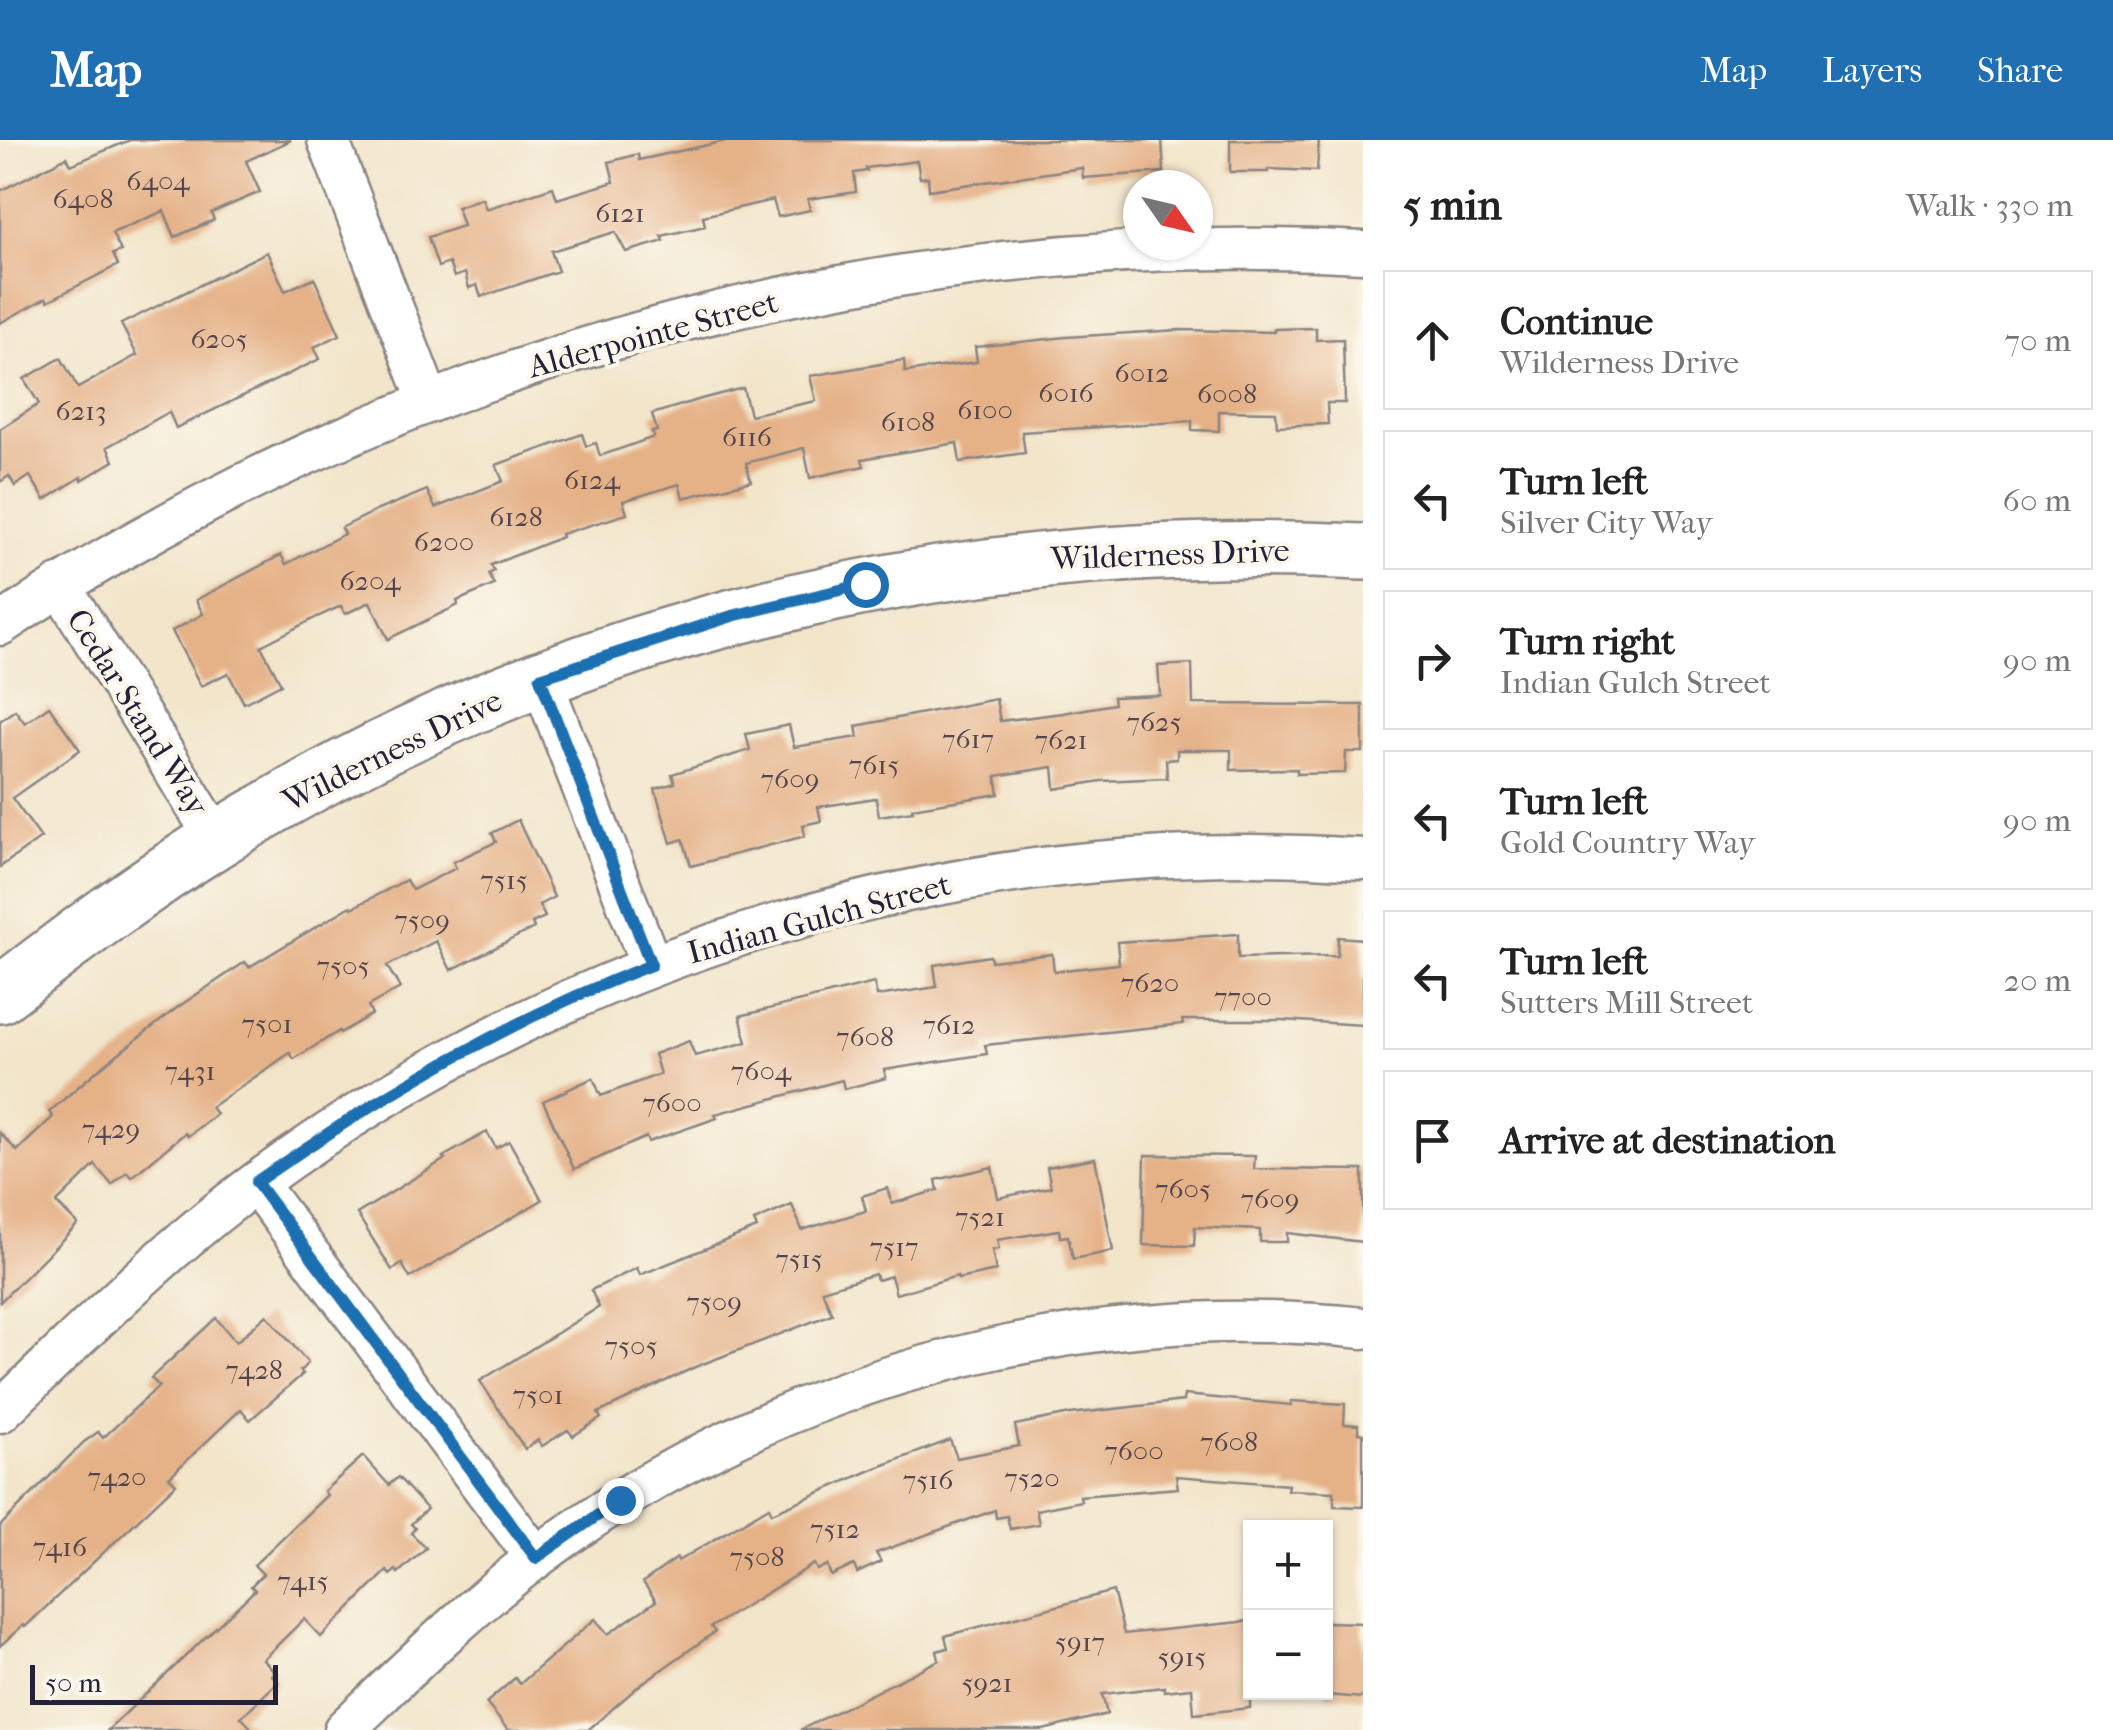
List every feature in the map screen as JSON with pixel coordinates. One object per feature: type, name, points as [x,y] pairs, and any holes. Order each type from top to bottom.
[{"type":"street","points":[[328,140],[429,402]]},
{"type":"street","name":"Alderpointe Street","points":[[0,625],[60,585],[213,499],[320,448],[429,402],[571,352],[723,310],[839,286],[995,262],[1152,250],[1363,252]]},
{"type":"street","name":"Wilderness Drive","points":[[0,995],[100,918],[216,840],[347,766],[540,678],[732,616],[865,584],[1000,563],[1136,550],[1274,548],[1363,552]]},
{"type":"street","name":"Cedar Stand Way","points":[[60,585],[216,840]]},
{"type":"street","points":[[540,678],[651,965]]},
{"type":"street","name":"Indian Gulch Street","points":[[0,1412],[128,1290],[256,1182],[343,1122],[519,1022],[651,965],[791,918],[866,898],[978,876],[1093,860],[1208,854],[1363,859]]},
{"type":"street","points":[[256,1182],[536,1558]]},
{"type":"street","points":[[344,1730],[456,1623],[536,1558],[620,1500],[736,1438],[843,1392],[942,1361],[1043,1339],[1125,1328],[1228,1322],[1363,1328]]},
{"type":"building","points":[[130,140],[291,140],[246,161],[260,192],[211,213],[214,220],[175,237],[164,211],[112,233],[121,251],[113,254],[118,265],[0,323],[0,191],[67,157],[71,165]]},
{"type":"building","points":[[730,140],[1162,140],[1164,170],[1123,170],[1123,175],[1083,178],[1082,168],[929,190],[928,177],[920,178],[917,161],[854,173],[856,192],[808,199],[810,210],[778,217],[773,200],[703,216],[705,226],[662,236],[664,241],[626,252],[615,232],[551,251],[558,271],[481,297],[477,285],[469,288],[465,273],[454,277],[449,263],[438,267],[428,237],[463,226],[457,207],[482,198],[486,209],[553,187],[557,199],[614,182],[609,162],[638,154],[639,160]]},
{"type":"building","points":[[1230,140],[1319,140],[1317,171],[1230,172]]},
{"type":"building","points":[[267,252],[285,291],[314,278],[340,335],[314,347],[320,359],[176,428],[169,412],[107,447],[114,461],[45,500],[30,476],[15,486],[9,476],[0,482],[0,429],[39,404],[24,379],[61,358],[78,388],[137,355],[121,324]]},
{"type":"building","points":[[1316,328],[1316,340],[1343,339],[1345,403],[1327,403],[1328,424],[1277,426],[1276,412],[1219,411],[1219,431],[1192,430],[1192,421],[1022,432],[1025,453],[960,462],[957,443],[862,459],[864,466],[810,478],[804,448],[746,463],[751,481],[683,498],[679,484],[623,501],[627,514],[561,534],[562,537],[491,565],[494,571],[489,574],[494,585],[388,639],[370,602],[345,614],[341,606],[261,646],[281,684],[244,703],[228,673],[201,686],[172,631],[203,614],[196,600],[281,555],[286,564],[344,534],[341,528],[378,510],[427,490],[435,508],[503,481],[496,465],[582,434],[586,446],[596,443],[600,456],[654,437],[652,432],[657,431],[652,414],[701,399],[743,388],[750,415],[816,401],[810,376],[904,360],[905,372],[977,362],[975,347],[1180,330],[1274,332]]},
{"type":"building","points":[[1192,664],[1193,704],[1363,705],[1363,752],[1346,752],[1345,773],[1231,770],[1231,750],[1177,750],[1177,759],[1166,760],[1167,778],[1101,781],[1055,789],[1053,767],[996,776],[999,794],[912,808],[913,811],[879,816],[876,798],[818,807],[821,821],[803,825],[805,836],[691,866],[683,839],[671,843],[655,789],[675,783],[672,774],[750,750],[746,734],[789,725],[794,747],[858,737],[856,726],[996,699],[1000,721],[1063,713],[1114,704],[1113,697],[1160,695],[1158,666]]},
{"type":"building","points":[[49,706],[80,750],[12,798],[41,838],[0,867],[0,721],[15,710],[25,723]]},
{"type":"building","points":[[518,820],[554,897],[539,905],[545,917],[532,923],[534,928],[451,970],[436,941],[387,966],[400,988],[368,1006],[372,1014],[294,1059],[290,1053],[211,1107],[216,1114],[188,1136],[185,1133],[132,1177],[127,1172],[112,1185],[95,1165],[56,1203],[78,1224],[0,1302],[0,1133],[17,1151],[53,1117],[49,1112],[100,1068],[178,1007],[245,962],[249,967],[351,906],[406,880],[412,890],[456,868],[453,862],[496,842],[492,833]]},
{"type":"building","points":[[1238,934],[1238,958],[1337,956],[1338,937],[1363,939],[1363,1025],[1182,1020],[1183,1024],[985,1045],[987,1054],[884,1070],[886,1078],[844,1089],[842,1080],[715,1114],[717,1118],[648,1142],[646,1137],[574,1169],[543,1101],[593,1078],[601,1096],[660,1074],[654,1054],[689,1041],[695,1056],[747,1042],[740,1016],[874,983],[877,996],[937,987],[934,965],[990,956],[991,961],[1052,954],[1054,971],[1119,964],[1117,942]]},
{"type":"building","points":[[487,1132],[496,1148],[509,1141],[542,1200],[410,1278],[402,1264],[392,1270],[357,1214]]},
{"type":"building","points":[[1145,1155],[1255,1156],[1254,1169],[1363,1170],[1363,1242],[1287,1233],[1287,1242],[1260,1242],[1260,1230],[1195,1227],[1194,1246],[1143,1245]]},
{"type":"building","points":[[1095,1158],[1113,1251],[1073,1259],[1068,1236],[1060,1237],[1059,1230],[997,1240],[999,1249],[992,1250],[996,1271],[958,1279],[957,1276],[896,1294],[891,1276],[877,1280],[875,1274],[822,1290],[832,1314],[695,1367],[598,1413],[601,1418],[573,1436],[568,1430],[542,1446],[538,1440],[525,1449],[480,1381],[599,1307],[591,1290],[637,1268],[640,1275],[757,1228],[754,1221],[792,1205],[802,1230],[866,1211],[862,1196],[887,1188],[892,1204],[938,1190],[936,1180],[992,1167],[998,1198],[1051,1187],[1047,1167]]},
{"type":"building","points":[[267,1315],[308,1363],[300,1371],[303,1374],[250,1420],[241,1409],[169,1477],[176,1484],[0,1646],[0,1526],[84,1442],[98,1432],[103,1438],[159,1386],[151,1378],[216,1318],[236,1342]]},
{"type":"building","points":[[1184,1395],[1291,1405],[1291,1401],[1345,1404],[1344,1424],[1358,1425],[1358,1433],[1363,1434],[1363,1507],[1334,1506],[1334,1492],[1176,1476],[1178,1488],[1080,1496],[1081,1501],[1036,1510],[1039,1524],[1010,1529],[1007,1516],[996,1518],[995,1510],[876,1553],[881,1562],[857,1573],[854,1565],[831,1576],[827,1565],[817,1570],[814,1564],[711,1627],[715,1632],[641,1684],[588,1730],[508,1730],[486,1703],[515,1678],[520,1684],[595,1619],[608,1634],[656,1601],[643,1582],[677,1558],[678,1561],[769,1507],[772,1513],[950,1440],[957,1458],[1019,1446],[1015,1425],[1070,1414],[1183,1401]]},
{"type":"building","points":[[363,1456],[389,1485],[398,1477],[427,1509],[411,1524],[415,1528],[411,1533],[426,1548],[398,1573],[396,1570],[390,1575],[387,1571],[321,1637],[304,1619],[263,1659],[278,1682],[241,1717],[253,1730],[108,1730],[255,1590],[251,1586],[263,1574],[254,1565]]},
{"type":"building","points":[[1113,1591],[1124,1634],[1243,1622],[1243,1700],[1250,1700],[1250,1708],[1194,1714],[1192,1688],[1164,1691],[1164,1687],[1102,1694],[1107,1714],[1043,1730],[800,1730],[939,1660],[937,1651],[948,1648],[945,1636]]},
{"type":"building","points":[[1333,1622],[1363,1623],[1363,1698],[1333,1696]]},
{"type":"route","points":[[620,1500],[536,1558],[256,1182],[343,1122],[442,1063],[519,1022],[651,965],[540,678],[732,616],[865,584]]}]
